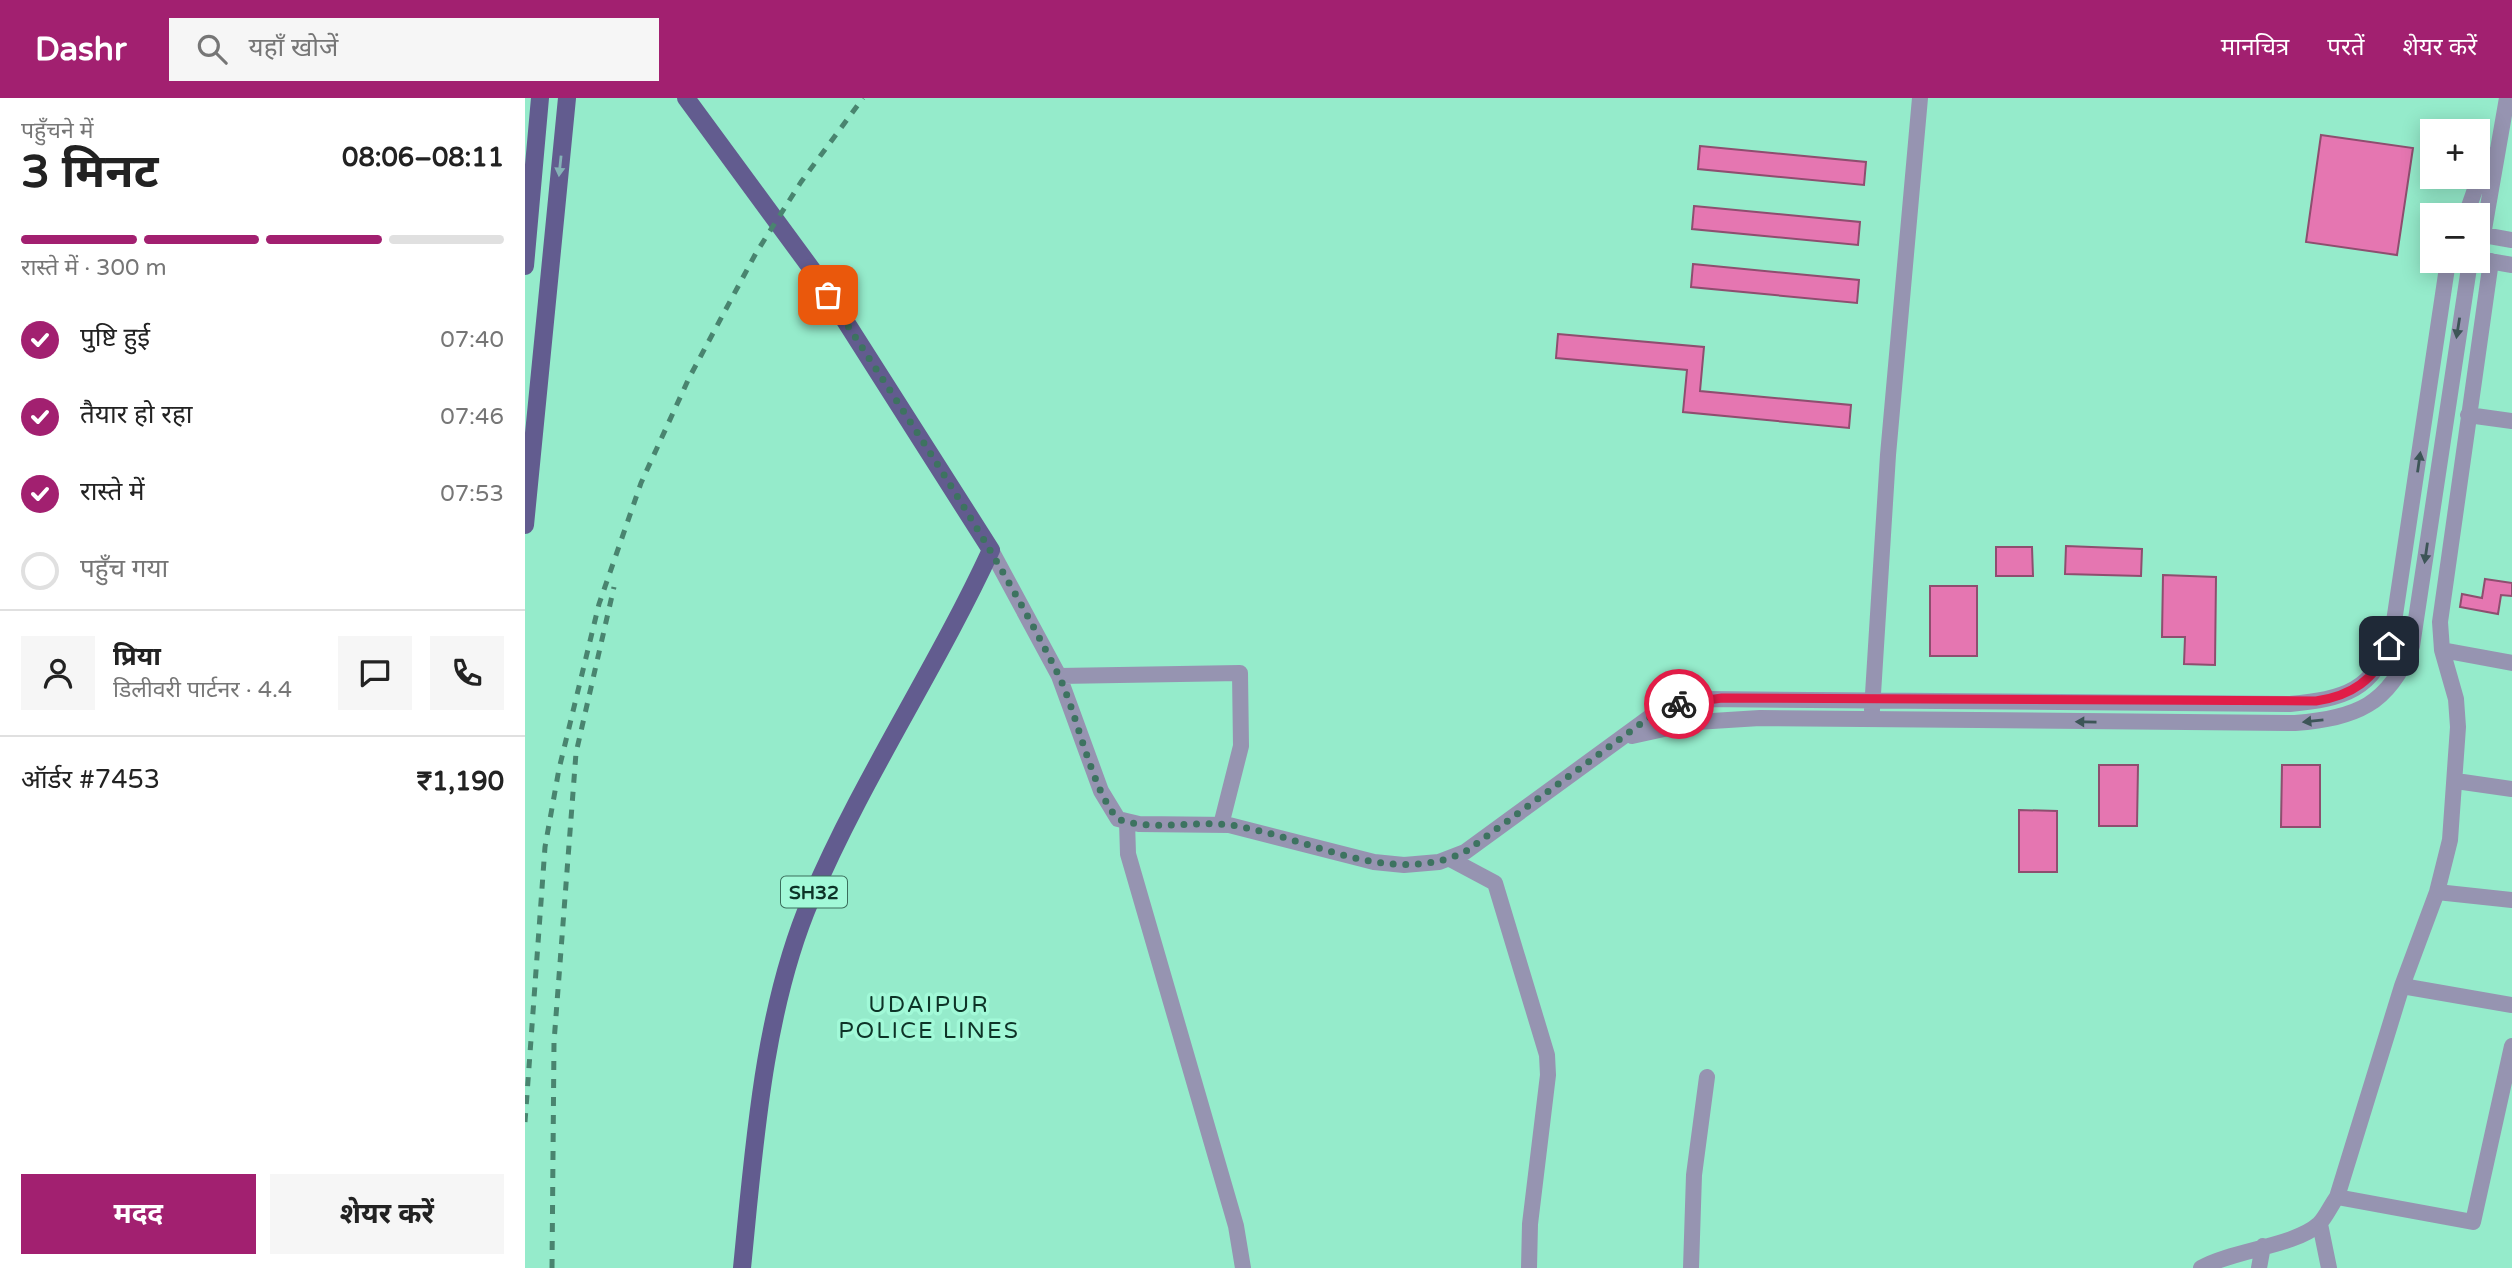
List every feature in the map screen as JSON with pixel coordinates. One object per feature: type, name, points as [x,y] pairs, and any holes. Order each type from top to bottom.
[{"type":"main road","points":[[525,266],[540,98]]},
{"type":"main road","points":[[525,525],[567,98]]},
{"type":"main road","points":[[686,98],[816,275],[991,550]]},
{"type":"main road","name":"SH32","points":[[742,1268],[760,1089],[789,964],[810,900],[872,777],[959,620],[991,550]]},
{"type":"street","points":[[1872,719],[1888,455],[1920,98]]},
{"type":"street","points":[[2487,203],[2507,98]]},
{"type":"street","points":[[2470,203],[2478,181],[2498,143]]},
{"type":"street","points":[[2490,238],[2512,240]]},
{"type":"street","points":[[2490,261],[2512,265]]},
{"type":"street","points":[[991,550],[1059,676],[1101,791],[1112,813],[1126,822],[1221,825],[1374,862],[1426,864],[1450,859],[1465,852],[1664,709],[1704,699],[2290,704],[2334,698],[2365,682],[2383,659],[2395,622],[2446,273]]},
{"type":"street","points":[[1613,744],[1642,732],[1696,722],[1760,718],[2295,723],[2340,717],[2375,702],[2398,676],[2412,646],[2468,273]]},
{"type":"street","points":[[2201,1268],[2219,1258],[2304,1234],[2319,1224],[2337,1197],[2402,986],[2437,892],[2449,840],[2456,781],[2456,699],[2442,650],[2440,622],[2468,415],[2483,273]]},
{"type":"street","points":[[2468,415],[2512,421]]},
{"type":"street","points":[[2442,650],[2512,663]]},
{"type":"street","points":[[1059,676],[1240,673],[1241,746],[1221,825]]},
{"type":"street","points":[[2456,781],[2512,789]]},
{"type":"street","points":[[1126,822],[1128,853],[1236,1226],[1243,1268]]},
{"type":"street","points":[[1450,859],[1495,883],[1547,1055],[1548,1075],[1529,1224],[1529,1268]]},
{"type":"street","points":[[2437,892],[2512,900]]},
{"type":"street","points":[[2402,986],[2512,1005]]},
{"type":"street","points":[[2337,1197],[2473,1223],[2512,1046]]},
{"type":"street","points":[[1691,1268],[1693,1184],[1707,1077]]},
{"type":"street","points":[[2319,1224],[2329,1268]]},
{"type":"street","points":[[2259,1268],[2263,1246]]},
{"type":"building","points":[[2321,135],[2413,148],[2397,255],[2306,242]]},
{"type":"building","points":[[1700,146],[1866,162],[1864,185],[1698,169]]},
{"type":"building","points":[[1694,206],[1860,222],[1858,245],[1692,229]]},
{"type":"building","points":[[1693,264],[1859,280],[1857,303],[1691,287]]},
{"type":"building","points":[[1558,334],[1704,347],[1700,391],[1851,405],[1849,428],[1683,412],[1687,370],[1556,358]]},
{"type":"building","points":[[2066,546],[2142,549],[2141,576],[2065,574]]},
{"type":"building","points":[[1996,547],[2032,547],[2033,576],[1996,576]]},
{"type":"building","points":[[2163,575],[2216,577],[2215,665],[2184,664],[2185,637],[2162,637]]},
{"type":"building","points":[[2485,579],[2512,583],[2512,596],[2501,595],[2498,614],[2460,607],[2462,594],[2482,598]]},
{"type":"building","points":[[1930,586],[1977,586],[1977,656],[1930,656]]},
{"type":"building","points":[[2099,765],[2138,765],[2137,826],[2099,826]]},
{"type":"building","points":[[2282,765],[2320,765],[2320,827],[2281,827]]},
{"type":"building","points":[[2019,810],[2057,811],[2057,872],[2019,872]]},
{"type":"railway","points":[[525,1122],[545,847],[559,769],[599,604],[641,483],[689,378],[756,253],[801,182],[863,98]]},
{"type":"railway","points":[[552,1268],[554,1042],[576,753],[614,587]]},
{"type":"way so far","points":[[828,295],[991,550],[1059,676],[1101,791],[1118,819],[1139,824],[1229,825],[1374,862],[1404,865],[1439,862],[1465,852],[1650,717],[1679,704]]},
{"type":"district","name":"UDAIPUR POLICE LINES","points":[[929,1017]]},
{"type":"route","points":[[1679,704],[1722,698],[2290,704],[2334,698],[2351,692],[2374,672],[2389,646]]}]
